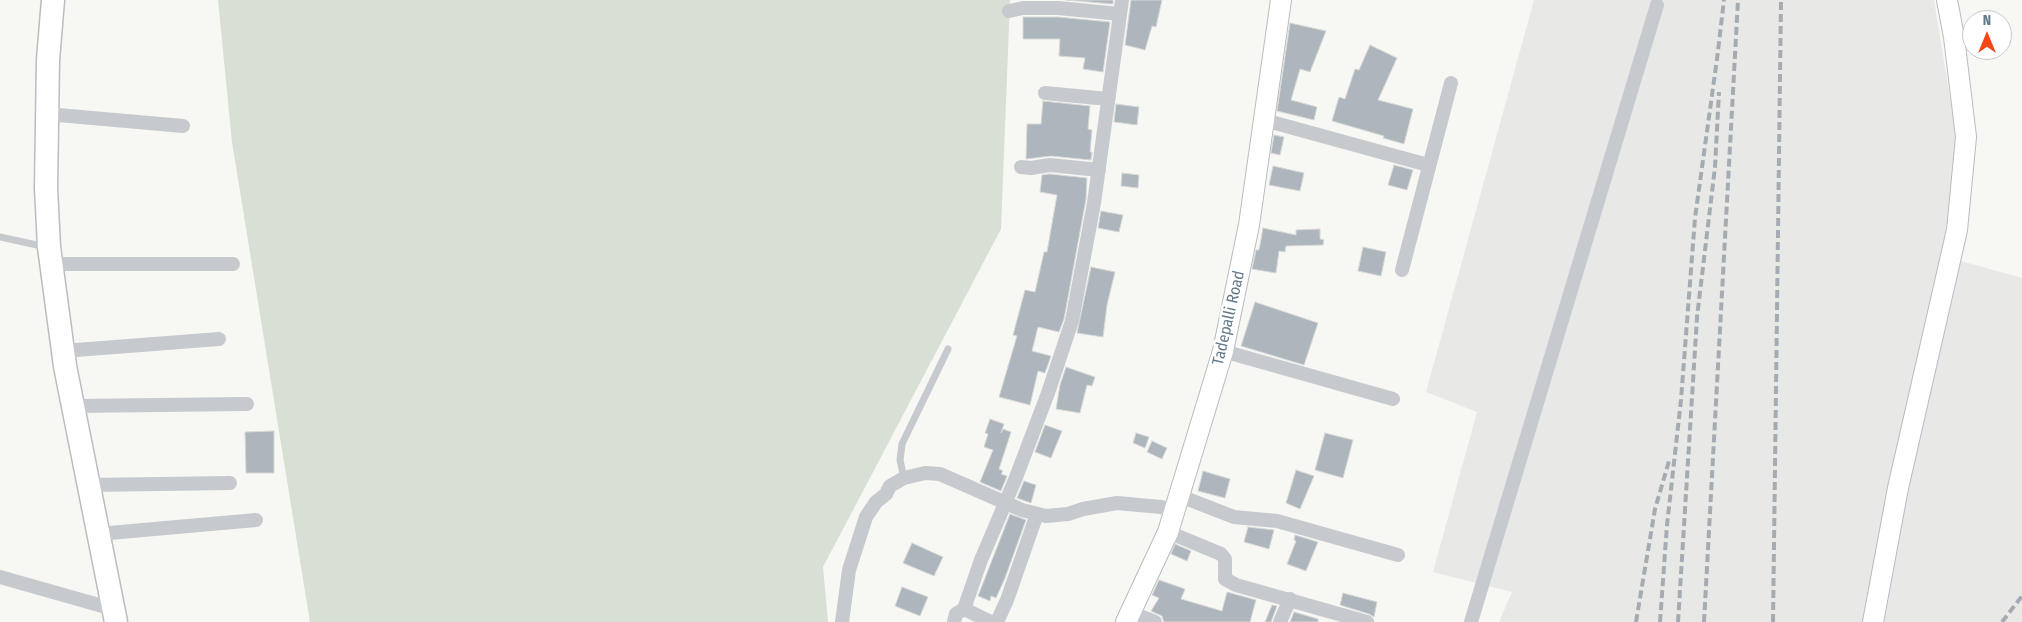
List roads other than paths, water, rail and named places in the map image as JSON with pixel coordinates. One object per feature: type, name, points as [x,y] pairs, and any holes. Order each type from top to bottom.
[{"type":"main road","points":[[54,0],[48,60],[47,114],[46,188],[50,256],[63,351],[114,615]]},
{"type":"street","points":[[954,622],[956,614],[964,609],[981,560],[1006,503],[1048,393],[1072,321],[1099,170],[1122,0]]},
{"type":"street","name":"Tadepalli Road","points":[[1128,617],[1168,532],[1223,351],[1249,225],[1280,0]]},
{"type":"street","points":[[1873,622],[1898,488],[1957,230],[1966,138],[1954,37],[1947,0]]},
{"type":"street","points":[[1471,622],[1657,5]]},
{"type":"street","points":[[1009,11],[1023,8],[1058,8],[1120,14]]},
{"type":"street","points":[[1402,270],[1428,165],[1452,83]]},
{"type":"street","points":[[1044,93],[1108,99]]},
{"type":"street","points":[[47,114],[183,126]]},
{"type":"street","points":[[1264,120],[1428,165]]},
{"type":"street","points":[[1021,167],[1031,168],[1050,165],[1099,170]]},
{"type":"street","points":[[50,256],[233,264]]},
{"type":"street","points":[[63,351],[219,339]]},
{"type":"street","points":[[1223,351],[1393,399]]},
{"type":"street","points":[[73,406],[247,404]]},
{"type":"street","points":[[842,622],[849,570],[866,517],[876,502],[886,494],[890,486],[904,478],[925,473],[940,474],[1006,503],[1037,514],[1052,516],[1068,514],[1083,509],[1117,503],[1161,507],[1178,503],[1234,517],[1277,521],[1398,555]]},
{"type":"street","points":[[88,485],[230,482]]},
{"type":"street","points":[[997,622],[1007,600],[1037,514]]},
{"type":"street","points":[[98,534],[256,520]]},
{"type":"street","points":[[1168,532],[1221,554],[1225,559],[1225,579],[1236,585],[1367,622]]},
{"type":"street","points":[[0,578],[114,615]]},
{"type":"street","points":[[1280,622],[1290,599]]},
{"type":"street","points":[[964,609],[991,622]]},
{"type":"street","points":[[1128,617],[1155,622]]},
{"type":"lane","points":[[0,237],[50,256]]},
{"type":"lane","points":[[904,478],[900,460],[902,444],[948,349]]},
{"type":"railway","points":[[1660,622],[1667,525],[1681,400],[1695,218],[1724,0]]},
{"type":"railway","points":[[1704,622],[1738,0]]},
{"type":"railway","points":[[1773,622],[1781,0]]},
{"type":"railway","points":[[1678,622],[1697,317],[1715,167],[1719,92]]},
{"type":"railway","points":[[1636,622],[1655,509],[1669,461]]},
{"type":"railway","points":[[2002,622],[2022,596]]}]
